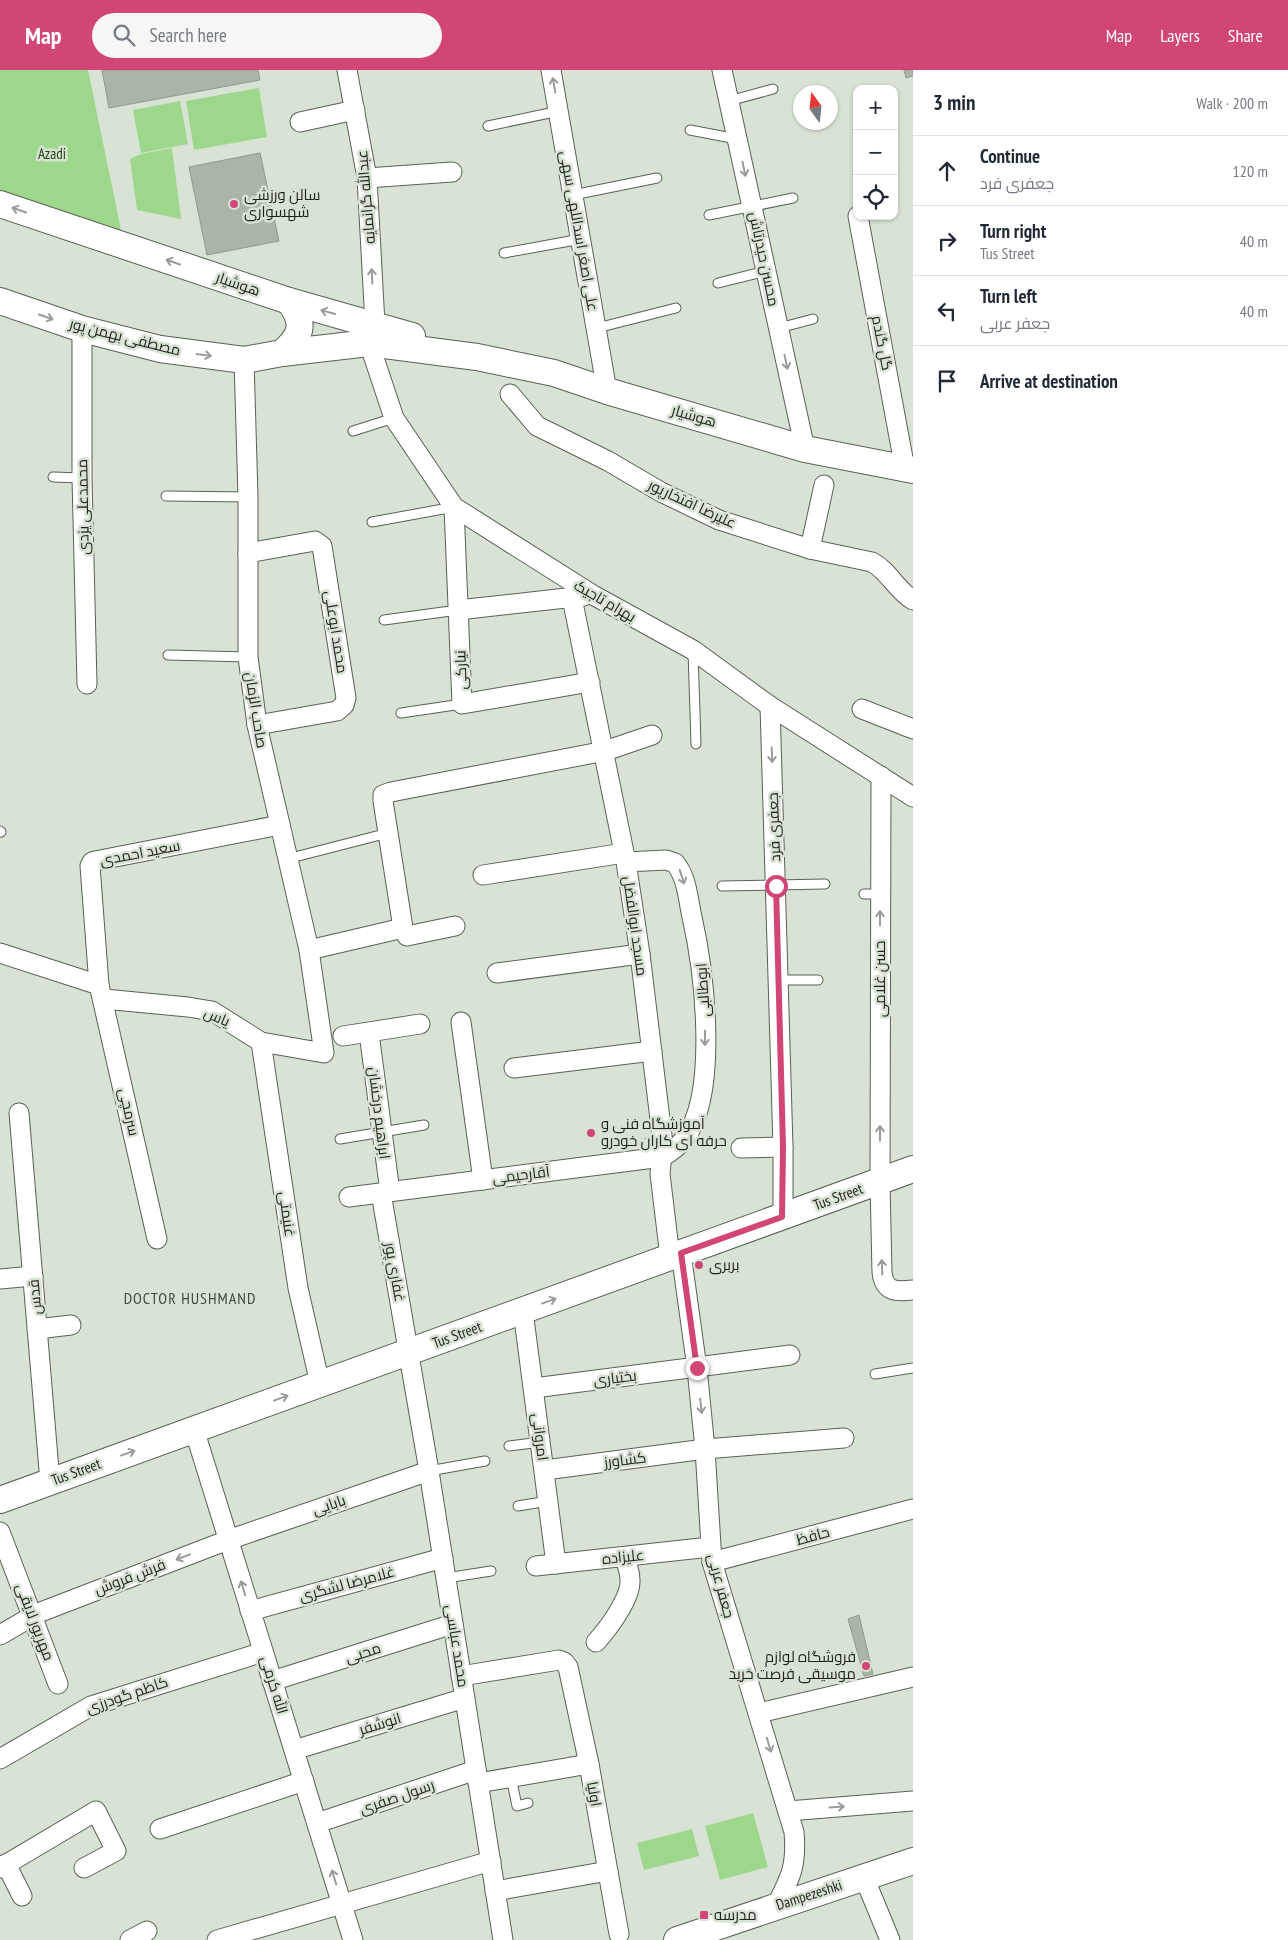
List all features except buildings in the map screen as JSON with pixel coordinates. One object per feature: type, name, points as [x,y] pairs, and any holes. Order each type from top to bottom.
[{"type":"main road","name":"هوشیار","points":[[0,204],[289,301],[372,334],[554,373],[608,391],[806,449],[909,470]]},
{"type":"main road","name":"مصطفی بهمن پور","points":[[0,301],[82,329],[160,349],[244,360],[372,334]]},
{"type":"main road","points":[[282,352],[294,341],[300,327],[297,312],[289,301]]},
{"type":"main road","name":"Tus Street","points":[[0,1500],[913,1169]]},
{"type":"main road","name":"Dampezeshki","points":[[678,1940],[913,1861]]},
{"type":"street","name":"عبدالله گرانمایه","points":[[347,70],[367,178],[372,334]]},
{"type":"street","name":"علی اصغر اسداللهی سهی","points":[[551,70],[608,391]]},
{"type":"street","name":"محسن حیدرتاش","points":[[722,70],[806,449]]},
{"type":"street","points":[[300,122],[355,110]]},
{"type":"street","points":[[367,178],[452,172]]},
{"type":"street","name":"گل گندم","points":[[859,220],[909,470]]},
{"type":"street","name":"محمدعلی یزدی","points":[[82,329],[82,478],[88,684]]},
{"type":"street","name":"بهرام تاجیک","points":[[372,334],[394,418],[454,507],[593,595],[693,650],[770,706],[913,797]]},
{"type":"street","name":"صاحب الزمان","points":[[244,360],[248,497],[248,657],[257,725],[308,950],[324,1053]]},
{"type":"street","name":"علیرضا افتخارپور","points":[[510,394],[536,426],[608,461],[661,492],[719,520],[810,549],[872,562],[881,566],[904,594],[913,600]]},
{"type":"street","points":[[810,549],[824,485]]},
{"type":"street","name":"نیارکی","points":[[454,507],[462,704],[590,682]]},
{"type":"street","name":"محمد ابوعلی","points":[[248,553],[316,541],[322,546],[346,698],[344,705],[337,711],[257,725]]},
{"type":"street","points":[[458,610],[593,595]]},
{"type":"street","name":"مسجد ابوالفضل","points":[[572,598],[605,751],[625,857],[640,954],[663,1144],[660,1174],[676,1255]]},
{"type":"street","name":"جعفری فرد","points":[[770,706],[783,1147],[782,1217]]},
{"type":"street","points":[[862,709],[913,729]]},
{"type":"street","points":[[455,926],[407,936],[403,928],[383,796],[391,792],[605,751],[652,735]]},
{"type":"street","name":"حسن غلامی","points":[[881,776],[872,894],[882,1281],[889,1289],[899,1291],[913,1290]]},
{"type":"street","name":"سعید احمدی","points":[[102,992],[90,866],[92,862],[280,826]]},
{"type":"street","points":[[483,875],[625,857]]},
{"type":"street","name":"ابوطالبی","points":[[625,857],[666,860],[675,863],[683,876],[700,952],[706,1038],[699,1102],[686,1136],[675,1149],[662,1157]]},
{"type":"street","points":[[308,950],[403,928]]},
{"type":"street","name":"یاس","points":[[0,953],[102,992],[212,1011],[261,1042],[324,1053]]},
{"type":"street","points":[[497,973],[640,954]]},
{"type":"street","name":"سرمچی","points":[[102,992],[158,1239]]},
{"type":"street","points":[[461,1022],[483,1180]]},
{"type":"street","points":[[343,1036],[420,1024]]},
{"type":"street","name":"ابراهیم درخشان","points":[[369,1033],[381,1133],[385,1192]]},
{"type":"street","name":"غنیمتی","points":[[261,1042],[298,1288],[320,1384]]},
{"type":"street","points":[[514,1068],[652,1051]]},
{"type":"street","name":"قدس","points":[[19,1113],[50,1482]]},
{"type":"street","points":[[741,1148],[783,1147]]},
{"type":"street","name":"آقارحیمی","points":[[349,1198],[662,1157]]},
{"type":"street","name":"غفاری پور","points":[[385,1192],[410,1351]]},
{"type":"street","name":"جعفر عربی","points":[[676,1255],[697,1368],[705,1449],[711,1555],[716,1578],[759,1712],[794,1832],[796,1852],[793,1872],[776,1906]]},
{"type":"street","points":[[0,1279],[33,1276]]},
{"type":"street","name":"امروانی","points":[[523,1311],[556,1564]]},
{"type":"street","points":[[37,1329],[71,1325]]},
{"type":"street","name":"محمد عباسی","points":[[410,1351],[503,1940]]},
{"type":"street","name":"بختیاری","points":[[534,1388],[790,1355]]},
{"type":"street","name":"الله کرمی","points":[[194,1430],[353,1940]]},
{"type":"street","name":"کشاورز","points":[[544,1470],[705,1449],[844,1438]]},
{"type":"street","name":"بابایی","points":[[228,1540],[430,1471]]},
{"type":"street","name":"حافظ","points":[[711,1555],[913,1509]]},
{"type":"street","name":"مهرپور لایقی","points":[[0,1532],[58,1684]]},
{"type":"street","name":"فرش فروش","points":[[0,1635],[32,1616],[228,1540]]},
{"type":"street","name":"علیزاده","points":[[536,1566],[624,1556],[711,1555]]},
{"type":"street","points":[[596,1642],[616,1616],[630,1586],[630,1570],[624,1556]]},
{"type":"street","name":"غلامرضا لشگری","points":[[250,1611],[443,1558]]},
{"type":"street","name":"محبی","points":[[272,1681],[453,1624]]},
{"type":"street","name":"کاظم گودرزی","points":[[0,1758],[91,1706],[263,1652]]},
{"type":"street","name":"اولیا","points":[[462,1676],[559,1660],[564,1662],[571,1674],[620,1934]]},
{"type":"street","points":[[759,1712],[913,1677]]},
{"type":"street","name":"انوشفر","points":[[294,1750],[465,1698]]},
{"type":"street","name":"رسول صفری","points":[[317,1823],[477,1777],[511,1777],[589,1764]]},
{"type":"street","points":[[160,1828],[304,1780]]},
{"type":"street","points":[[788,1811],[913,1801]]},
{"type":"street","points":[[22,1896],[3,1866],[96,1811],[116,1851],[84,1868]]},
{"type":"street","points":[[217,1940],[491,1861]]},
{"type":"street","points":[[495,1891],[608,1871]]},
{"type":"street","points":[[864,1877],[890,1940]]},
{"type":"lane","points":[[729,101],[773,89]]},
{"type":"lane","points":[[488,126],[558,111]]},
{"type":"lane","points":[[690,130],[737,138]]},
{"type":"lane","points":[[573,195],[657,178]]},
{"type":"lane","points":[[709,215],[793,198]]},
{"type":"lane","points":[[504,253],[581,239]]},
{"type":"lane","points":[[718,283],[766,271]]},
{"type":"lane","points":[[596,328],[676,308]]},
{"type":"lane","points":[[779,328],[813,319]]},
{"type":"lane","points":[[353,431],[394,418]]},
{"type":"lane","points":[[53,477],[82,478]]},
{"type":"lane","points":[[166,496],[248,497]]},
{"type":"lane","points":[[372,522],[454,507]]},
{"type":"lane","points":[[384,620],[458,610]]},
{"type":"lane","points":[[693,650],[696,744]]},
{"type":"lane","points":[[168,655],[248,657]]},
{"type":"lane","points":[[401,714],[462,704]]},
{"type":"lane","points":[[288,859],[388,833]]},
{"type":"lane","points":[[722,886],[825,884]]},
{"type":"lane","points":[[778,980],[818,980]]},
{"type":"lane","points":[[340,1139],[424,1125]]},
{"type":"lane","points":[[875,1374],[913,1368]]},
{"type":"lane","points":[[509,1446],[541,1442]]},
{"type":"lane","points":[[430,1471],[485,1460]]},
{"type":"lane","points":[[518,1506],[548,1501]]},
{"type":"lane","points":[[446,1578],[491,1571]]},
{"type":"lane","points":[[511,1777],[517,1806],[528,1803]]},
{"type":"green space","name":"Azadi","points":[[0,70],[88,70],[121,230],[0,192]]},
{"type":"green space","points":[[259,88],[267,137],[194,150],[186,101]]},
{"type":"green space","points":[[180,101],[188,144],[141,153],[133,110]]},
{"type":"green space","points":[[172,148],[181,219],[137,210],[130,159],[141,154]]},
{"type":"green space","points":[[753,1813],[768,1867],[720,1880],[705,1826]]},
{"type":"green space","points":[[692,1829],[699,1856],[644,1870],[637,1843]]},
{"type":"place","name":"سالن ورزشی شهسواری","points":[[234,204]]},
{"type":"place","name":"آموزشگاه فنی و حرفه ای کاران خودرو","points":[[591,1133]]},
{"type":"place","name":"بربری","points":[[699,1265]]},
{"type":"place","name":"فروشگاه لوازم موسیقی فرصت خرید","points":[[866,1666]]},
{"type":"place","name":"مدرسه","points":[[704,1915]]},
{"type":"district","name":"DOCTOR HUSHMAND","points":[[190,1298]]},
{"type":"route","points":[[697,1368],[681,1253],[782,1217],[783,1147],[776,886]]}]
